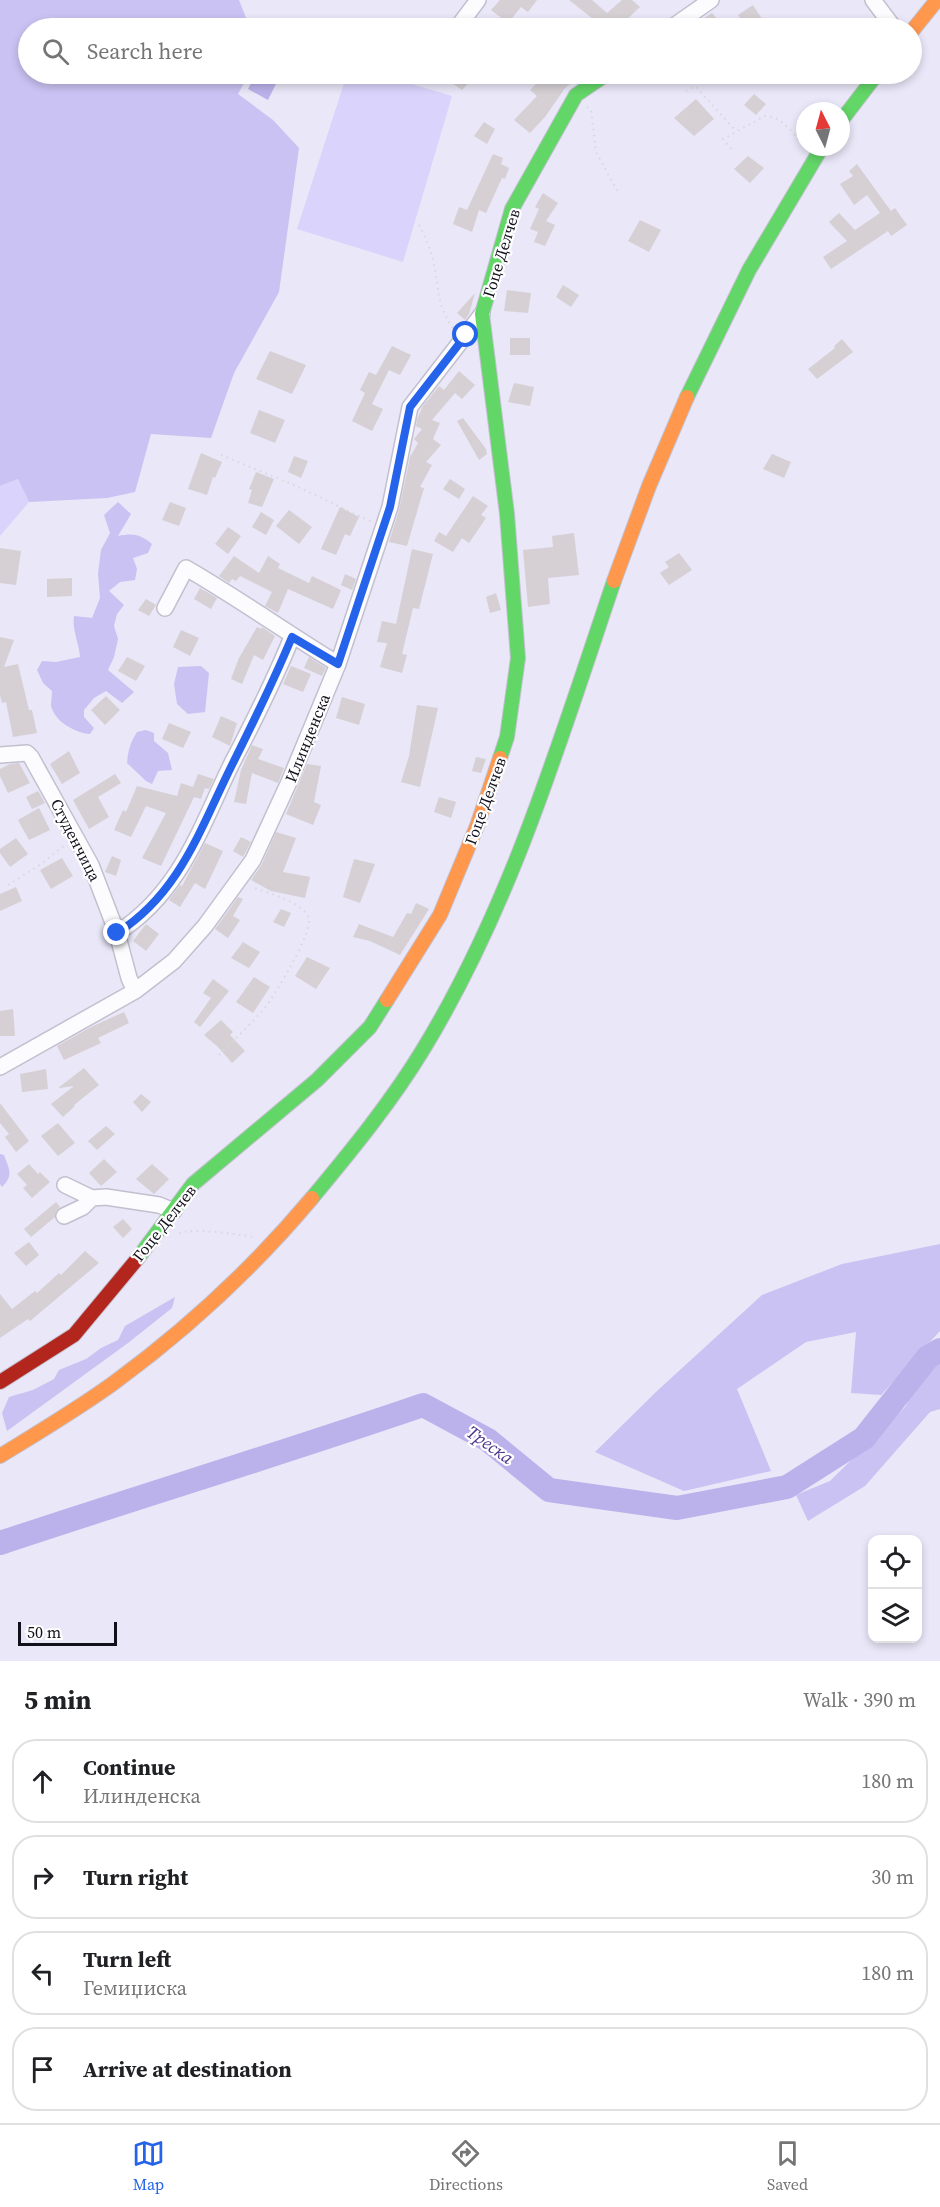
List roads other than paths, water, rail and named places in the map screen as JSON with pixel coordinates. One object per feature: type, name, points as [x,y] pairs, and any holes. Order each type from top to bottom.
[{"type":"main road","points":[[922,19],[937,0]]},
{"type":"main road","name":"Гоце Делчев","points":[[0,1382],[74,1335],[162,1227],[193,1184],[317,1080],[370,1027],[440,915],[477,826],[507,737],[518,658],[507,514],[482,314],[512,209],[576,95],[592,84]]},
{"type":"main road","points":[[850,109],[869,84]]},
{"type":"main road","points":[[0,1456],[93,1397],[150,1355],[243,1272],[274,1240],[335,1169],[378,1114],[425,1046],[458,985],[511,873],[538,806],[648,488],[686,398],[735,292],[788,199],[816,156]]},
{"type":"street","points":[[464,18],[478,0]]},
{"type":"street","points":[[685,18],[711,0]]},
{"type":"street","points":[[873,0],[886,18]]},
{"type":"street","name":"Илинденска","points":[[0,1067],[135,991],[174,962],[205,926],[253,860],[290,782],[338,664],[390,507],[410,407],[482,314]]},
{"type":"street","points":[[165,608],[186,568],[238,598],[292,637],[338,664]]},
{"type":"street","points":[[117,933],[137,921],[182,866],[203,829],[230,768],[268,694],[292,637]]},
{"type":"street","name":"Студенчица","points":[[0,755],[27,753],[32,757],[91,865],[117,933],[129,978],[135,991]]},
{"type":"street","points":[[65,1185],[92,1198],[106,1197],[159,1205],[174,1211]]},
{"type":"street","points":[[64,1216],[83,1207],[92,1198]]},
{"type":"waterway","name":"Треска","points":[[0,1543],[423,1405],[488,1440],[549,1490],[677,1508],[787,1487],[864,1438],[928,1357],[940,1350]]}]
